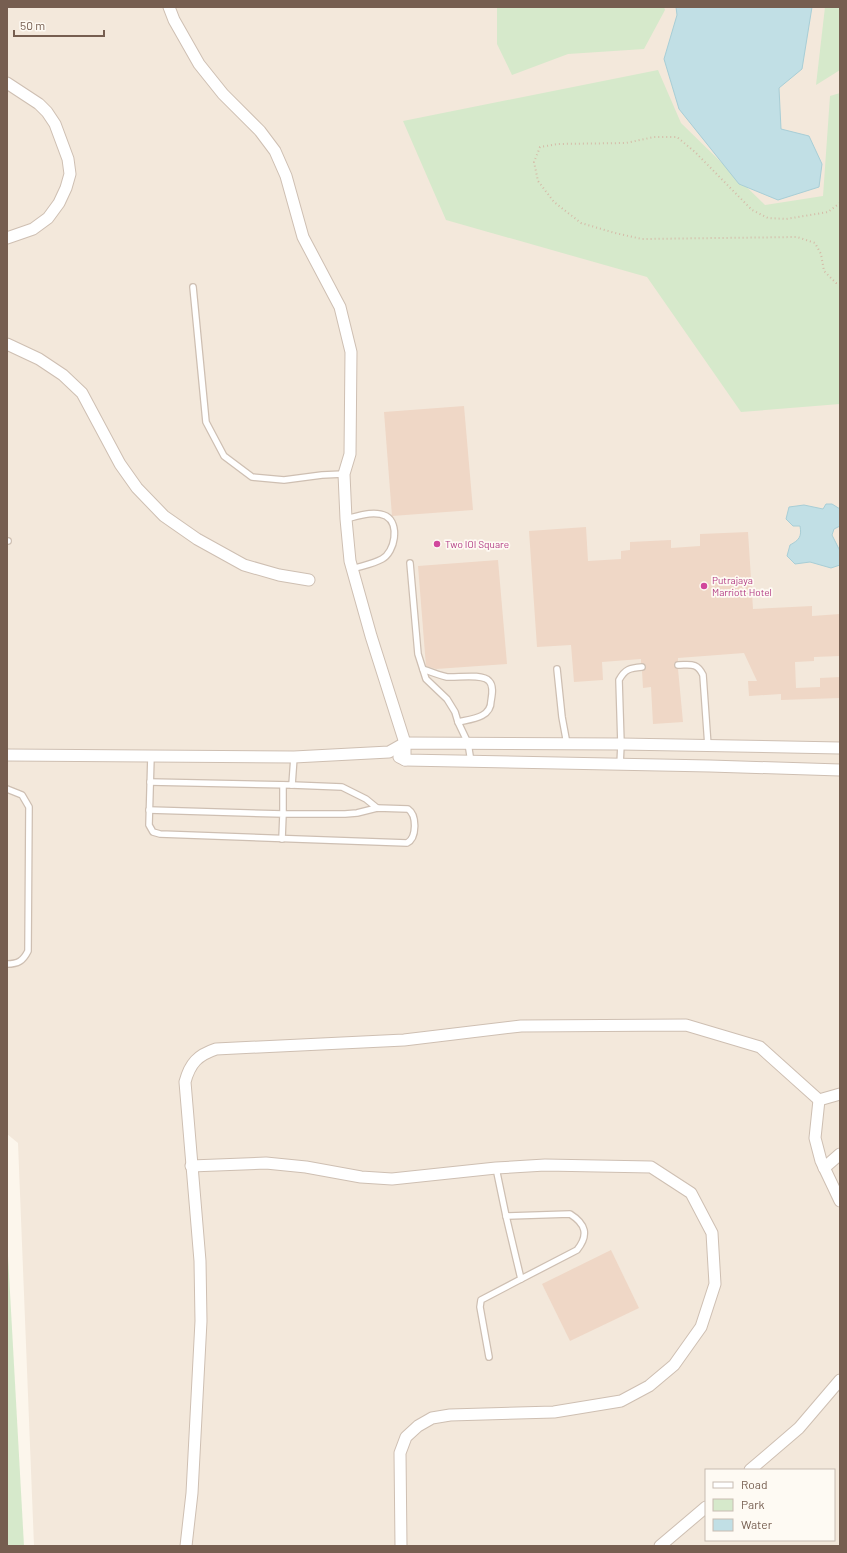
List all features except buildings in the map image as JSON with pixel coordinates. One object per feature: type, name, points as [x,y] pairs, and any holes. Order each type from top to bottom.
[{"type":"street","points":[[169,7],[174,20],[199,64],[224,94],[260,131],[275,151],[286,176],[303,238],[340,307],[350,352],[350,454],[344,474],[350,561],[371,636],[404,743],[405,760]]},
{"type":"street","points":[[7,83],[25,97],[39,104],[47,112],[55,124],[68,159],[70,174],[66,188],[59,203],[48,218],[33,229],[7,238]]},
{"type":"street","points":[[7,344],[39,359],[63,375],[82,393],[120,464],[137,488],[164,516],[197,540],[244,565],[280,575],[309,580]]},
{"type":"street","points":[[7,755],[294,757],[389,752],[404,743],[621,744],[840,748]]},
{"type":"street","points":[[389,752],[405,760],[840,770]]},
{"type":"street","points":[[186,1546],[192,1493],[201,1322],[200,1261],[185,1082],[188,1070],[195,1061],[205,1053],[216,1049],[404,1040],[521,1026],[686,1025],[760,1047],[819,1100]]},
{"type":"street","points":[[819,1100],[840,1094]]},
{"type":"street","points":[[819,1100],[815,1138],[824,1168],[840,1201]]},
{"type":"street","points":[[824,1168],[840,1154]]},
{"type":"street","points":[[191,1166],[266,1163],[306,1167],[361,1177],[392,1179],[496,1168],[545,1165],[651,1167],[691,1193],[712,1233],[715,1284],[701,1327],[674,1365],[649,1386],[621,1401],[554,1412],[450,1414],[432,1418],[418,1426],[406,1437],[400,1453],[401,1546]]},
{"type":"street","points":[[751,1469],[799,1428],[840,1380]]},
{"type":"street","points":[[660,1546],[705,1508]]},
{"type":"lane","points":[[193,287],[206,422],[224,456],[252,477],[284,480],[344,474]]},
{"type":"lane","points":[[346,519],[373,514],[385,516],[391,520],[395,530],[390,551],[382,559],[352,569]]},
{"type":"lane","points":[[410,563],[418,654],[426,679],[447,699],[455,712],[468,743],[471,762]]},
{"type":"lane","points":[[678,665],[692,665],[700,668],[703,675],[708,746]]},
{"type":"lane","points":[[620,765],[621,744],[619,680],[623,672],[630,668],[642,667]]},
{"type":"lane","points":[[423,669],[447,677],[482,677],[488,680],[492,686],[491,708],[487,714],[458,722]]},
{"type":"lane","points":[[557,669],[562,716],[567,744]]},
{"type":"lane","points":[[149,810],[283,814],[345,814],[357,813],[377,808],[408,809],[414,816],[414,837],[412,841],[407,843],[160,834],[154,832],[149,826],[149,810],[151,756]]},
{"type":"lane","points":[[292,785],[294,757]]},
{"type":"lane","points":[[150,782],[342,787],[366,799],[377,808]]},
{"type":"lane","points":[[282,839],[283,785]]},
{"type":"lane","points":[[7,789],[22,795],[29,807],[28,951],[24,959],[16,964],[7,964]]},
{"type":"lane","points":[[496,1168],[521,1279]]},
{"type":"lane","points":[[489,1357],[480,1307],[481,1300],[577,1250],[583,1242],[585,1235],[583,1226],[570,1214],[506,1216]]},
{"type":"path","points":[[840,203],[828,212],[786,218],[768,218],[752,210],[695,152],[677,137],[654,138],[626,143],[558,144],[540,147],[534,162],[538,181],[554,202],[581,222],[615,234],[642,240],[797,238],[815,243],[821,254],[824,271],[836,283],[840,283]]},
{"type":"path","points":[[840,152],[840,157]]},
{"type":"shaded area","points":[[7,7],[840,7],[840,1546],[34,1546],[18,1143],[7,1134]]},
{"type":"green space","points":[[497,7],[664,7],[665,10],[644,49],[568,54],[512,75],[497,44]]},
{"type":"green space","points":[[825,7],[840,7],[840,70],[816,85]]},
{"type":"green space","points":[[658,70],[681,123],[765,205],[823,196],[830,96],[840,93],[840,404],[741,412],[647,277],[446,220],[403,121]]},
{"type":"green space","points":[[7,1238],[24,1546],[7,1546]]},
{"type":"water","points":[[676,7],[812,7],[802,69],[779,88],[781,129],[809,136],[822,164],[819,187],[778,200],[739,184],[679,109],[664,59],[677,15]]},
{"type":"water","points":[[826,504],[832,504],[840,509],[840,526],[834,529],[832,535],[840,551],[840,565],[831,568],[810,562],[795,564],[787,556],[790,545],[799,538],[801,530],[800,526],[793,526],[786,519],[789,507],[804,505],[823,509]]},
{"type":"place","name":"Two IOI Square","points":[[437,544]]},
{"type":"place","name":"Putrajaya Marriott Hotel","points":[[704,586]]}]
